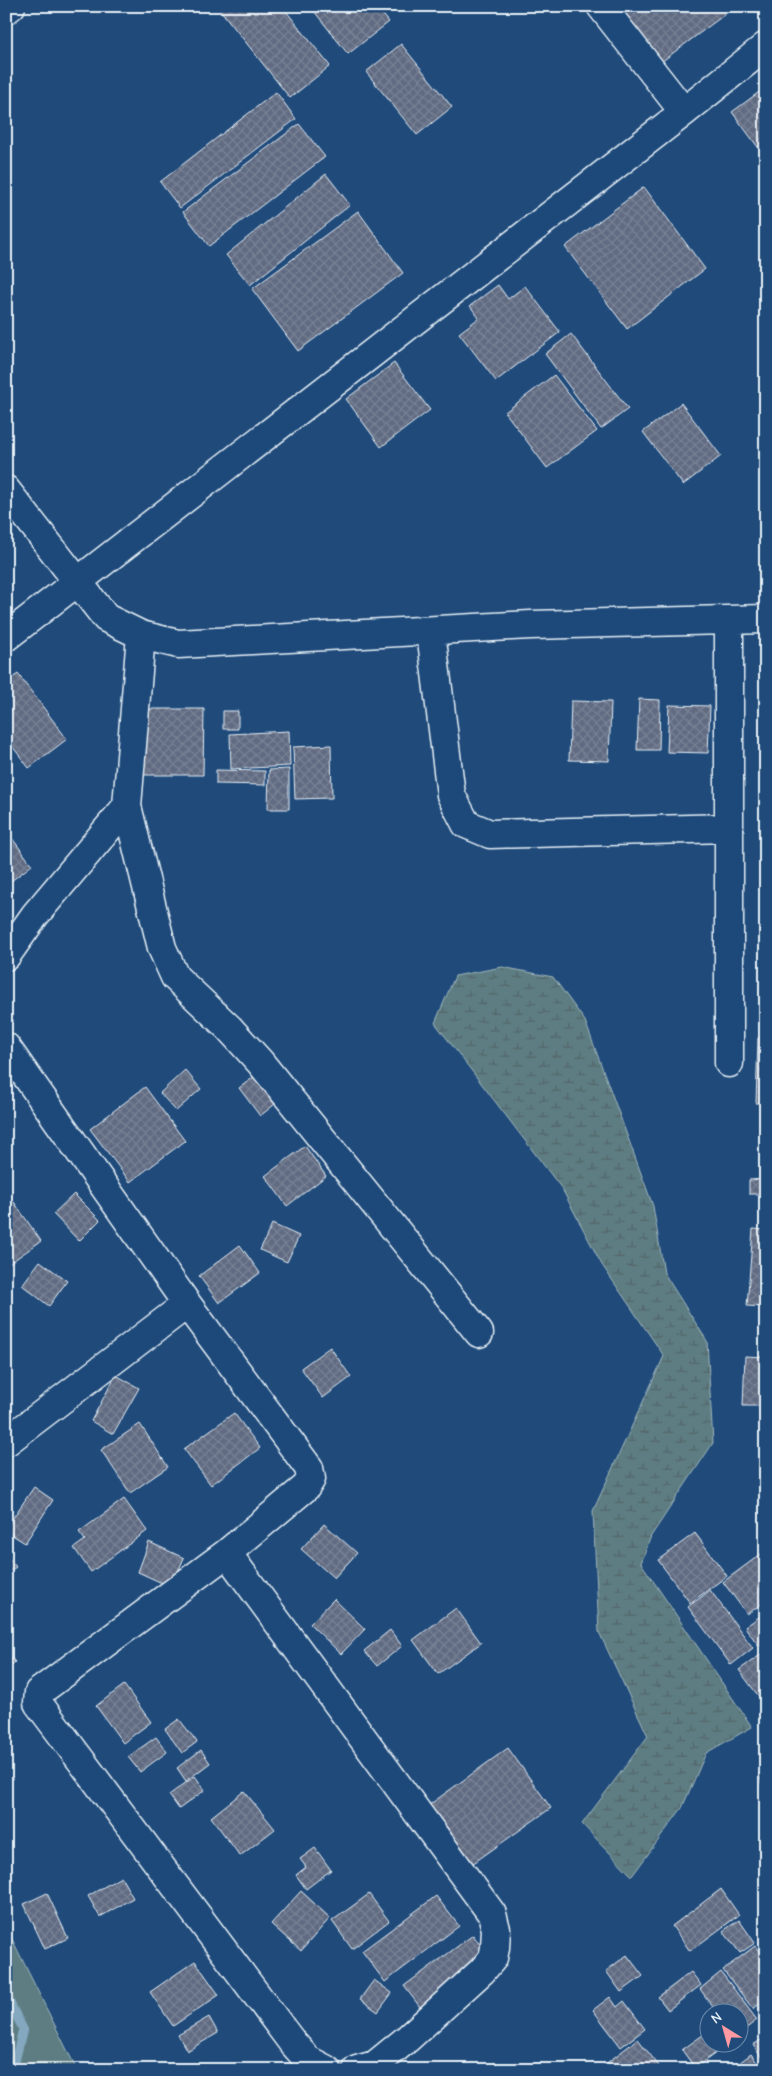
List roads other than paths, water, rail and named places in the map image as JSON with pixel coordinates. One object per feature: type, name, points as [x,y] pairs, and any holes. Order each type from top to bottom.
[{"type":"street","points":[[6,10],[11,6]]},
{"type":"street","points":[[601,6],[684,112]]},
{"type":"street","points":[[6,637],[684,112],[766,46]]},
{"type":"street","points":[[6,490],[106,618],[141,635],[178,644],[431,632],[531,625],[766,619]]},
{"type":"street","points":[[729,621],[729,1063]]},
{"type":"street","points":[[431,632],[452,795],[466,824],[490,834],[729,828]]},
{"type":"street","points":[[141,635],[127,806],[162,948],[175,977],[229,1028],[260,1062],[479,1333]]},
{"type":"street","points":[[6,956],[35,915],[127,806]]},
{"type":"street","points":[[6,1046],[187,1304],[309,1468],[310,1479],[306,1487],[227,1553],[40,1692],[37,1698],[38,1703],[292,2042],[308,2060],[327,2070]]},
{"type":"street","points":[[6,1442],[187,1304]]},
{"type":"street","points":[[227,1553],[492,1914],[496,1929],[493,1958],[482,1971],[407,2039],[375,2065],[357,2070]]},
{"type":"waterway","points":[[6,1995],[23,2029],[13,2070]]}]
